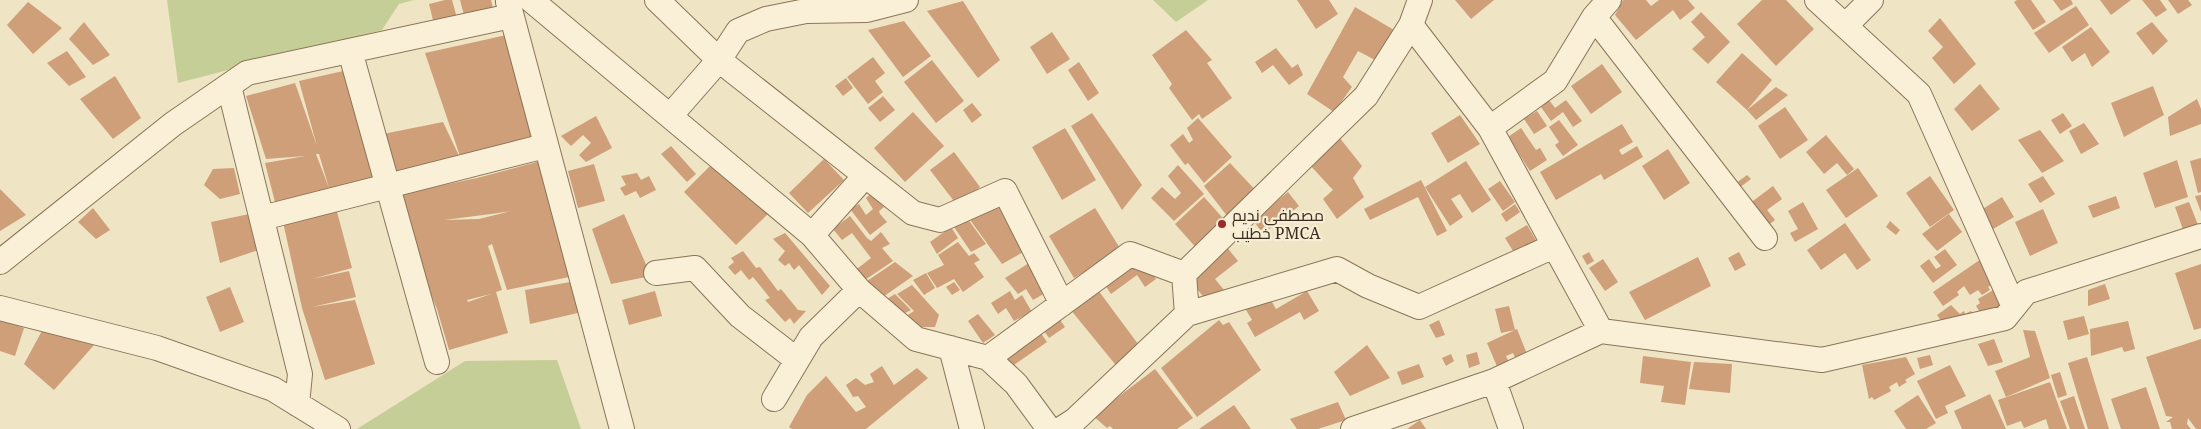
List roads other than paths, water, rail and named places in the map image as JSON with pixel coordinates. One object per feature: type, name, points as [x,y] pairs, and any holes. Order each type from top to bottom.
[{"type":"street","points":[[531,0],[812,235],[859,290],[916,339],[988,358],[1016,384],[1049,429]]},
{"type":"street","points":[[657,0],[719,60],[913,213],[940,220],[1005,191],[1062,304]]},
{"type":"street","points":[[670,116],[719,60],[738,31],[766,19],[806,11],[867,10],[906,0]]},
{"type":"street","points":[[1187,314],[1184,274],[1366,96],[1411,25],[1420,0]]},
{"type":"street","points":[[1817,0],[1919,94],[2014,307]]},
{"type":"street","points":[[1846,25],[1871,0]]},
{"type":"street","points":[[0,262],[173,124],[247,74],[350,51],[509,8],[622,429]]},
{"type":"street","points":[[1490,128],[1555,81],[1601,8],[1765,238]]},
{"type":"street","points":[[1411,25],[1490,128],[1601,331]]},
{"type":"street","points":[[350,51],[437,362]]},
{"type":"street","points":[[229,86],[300,374],[297,404]]},
{"type":"street","points":[[262,218],[545,146]]},
{"type":"street","points":[[812,235],[865,176]]},
{"type":"street","points":[[1352,429],[1494,382],[1601,331],[1822,360],[2005,318],[2026,292],[2201,236]]},
{"type":"street","points":[[1075,426],[1187,314],[1337,269],[1368,286],[1419,307],[1554,246]]},
{"type":"street","points":[[988,358],[1130,254],[1184,274]]},
{"type":"street","points":[[656,273],[695,268],[740,316],[797,360]]},
{"type":"street","points":[[774,399],[811,337],[859,290]]},
{"type":"street","points":[[0,308],[156,348],[272,389],[338,429]]},
{"type":"street","points":[[952,348],[972,429]]},
{"type":"street","points":[[1494,382],[1511,429]]},
{"type":"place","name":"مصطفى نديم خطيب PMCA","points":[[1222,224]]}]
